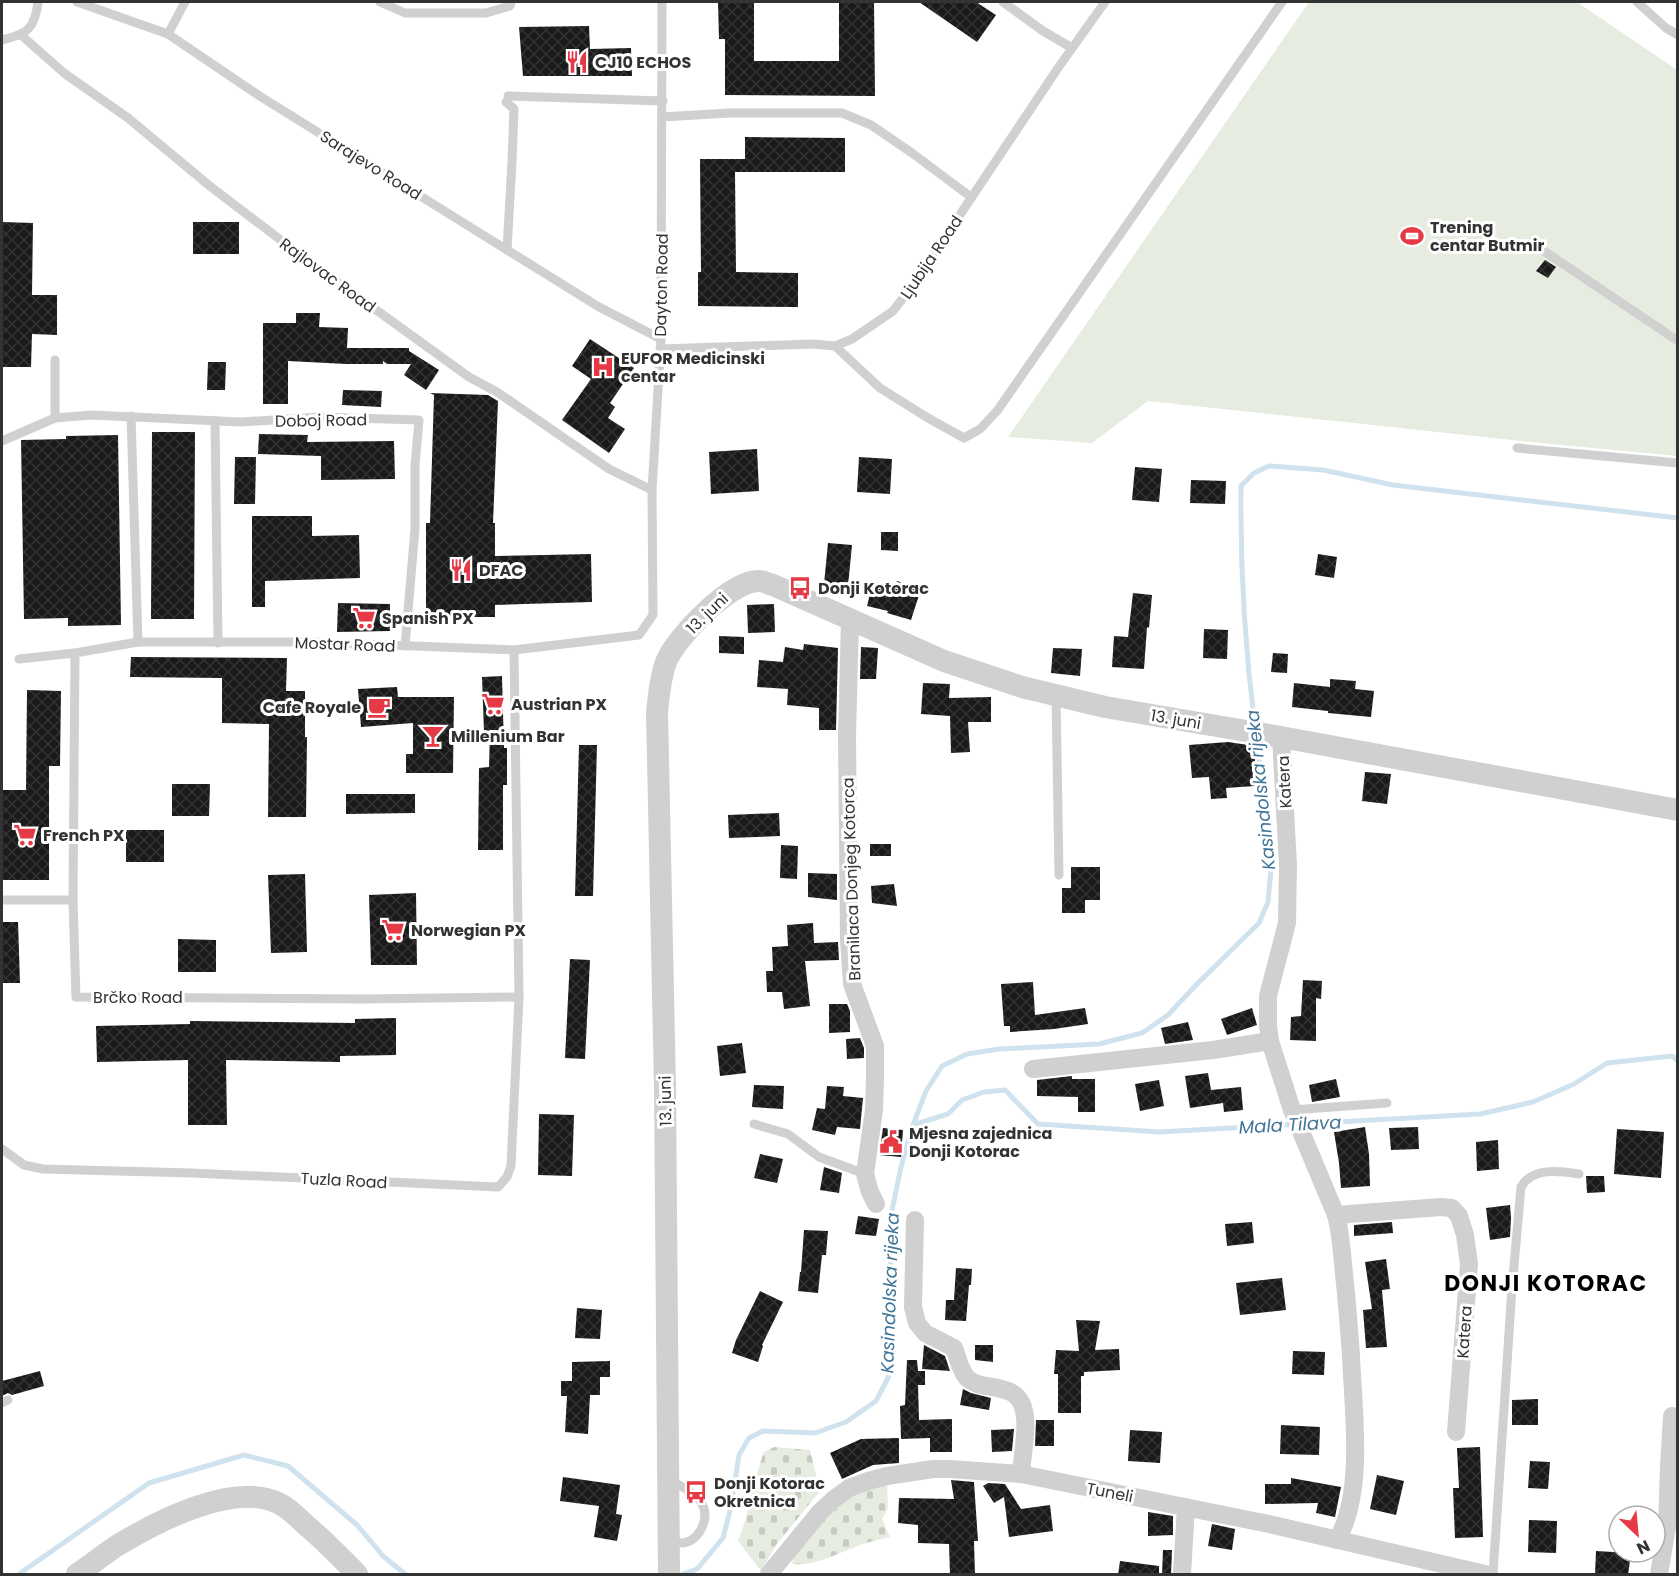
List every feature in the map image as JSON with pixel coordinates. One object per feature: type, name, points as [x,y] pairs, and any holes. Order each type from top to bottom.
[{"type":"street","name":"13. juni","points":[[669,1570],[665,1087],[657,712],[661,677],[675,644],[731,590],[759,581],[773,585],[944,661],[1022,687],[1105,707],[1677,810]]},
{"type":"street","name":"Branilaca Donjeg Kotorca","points":[[850,619],[847,737],[849,940],[852,984],[874,1046],[874,1110],[865,1174],[876,1204]]},
{"type":"street","name":"Katera","points":[[1274,736],[1288,865],[1287,923],[1268,996],[1270,1041],[1296,1119],[1336,1215],[1340,1231],[1349,1324],[1356,1455],[1350,1510],[1344,1529],[1337,1540]]},
{"type":"street","points":[[1033,1069],[1213,1050],[1270,1041]]},
{"type":"street","name":"Katera","points":[[1336,1215],[1441,1207],[1452,1208],[1459,1216],[1465,1235],[1469,1264],[1456,1432]]},
{"type":"street","points":[[915,1221],[913,1307],[917,1323],[925,1333],[954,1348],[960,1367],[969,1379],[975,1383],[1005,1389],[1017,1398],[1023,1408],[1025,1418],[1021,1474]]},
{"type":"street","points":[[1659,1575],[1667,1527],[1672,1416]]},
{"type":"street","name":"Tuneli","points":[[769,1575],[820,1512],[849,1488],[887,1476],[933,1469],[1021,1474],[1186,1507],[1484,1574]]},
{"type":"street","points":[[77,1575],[118,1545],[172,1517],[226,1499],[252,1496],[281,1504],[322,1539],[357,1575]]},
{"type":"street","points":[[1182,1575],[1186,1507]]},
{"type":"lane","points":[[2,40],[21,35],[30,28],[36,18],[38,2]]},
{"type":"lane","name":"Sarajevo Road","points":[[77,2],[168,34],[258,95],[661,344]]},
{"type":"lane","points":[[168,34],[185,2]]},
{"type":"lane","points":[[380,2],[405,13],[486,13],[510,6],[511,2]]},
{"type":"lane","name":"Dayton Road","points":[[639,635],[653,615],[652,490],[661,344],[662,2]]},
{"type":"lane","points":[[1003,2],[1043,31],[1072,48]]},
{"type":"lane","name":"Ljubija Road","points":[[835,346],[852,339],[893,311],[1105,2]]},
{"type":"lane","points":[[661,344],[835,346],[880,388],[964,438],[980,429],[1004,401],[1282,2]]},
{"type":"lane","points":[[1637,2],[1677,36]]},
{"type":"lane","name":"Rajlovac Road","points":[[21,35],[64,73],[128,118],[211,187],[402,329],[469,377],[497,392],[609,469],[652,490]]},
{"type":"lane","points":[[507,250],[514,109],[507,99],[663,101]]},
{"type":"lane","points":[[662,117],[729,113],[842,113],[871,125],[971,197]]},
{"type":"lane","points":[[1534,245],[1677,341]]},
{"type":"lane","points":[[55,360],[55,418]]},
{"type":"lane","name":"Doboj Road","points":[[2,441],[55,418],[91,415],[241,422],[320,417],[419,420],[415,465],[415,529],[405,646]]},
{"type":"lane","points":[[131,416],[138,642]]},
{"type":"lane","points":[[215,421],[218,643]]},
{"type":"lane","points":[[1517,448],[1677,463]]},
{"type":"lane","name":"Mostar Road","points":[[19,659],[75,653],[138,642],[311,642],[514,650],[639,635]]},
{"type":"lane","points":[[514,650],[519,997]]},
{"type":"lane","name":"Brčko Road","points":[[75,653],[73,900],[76,997],[364,999],[519,997]]},
{"type":"lane","points":[[1056,695],[1059,875]]},
{"type":"lane","points":[[2,900],[73,900]]},
{"type":"lane","name":"Tuzla Road","points":[[2,1149],[24,1165],[43,1169],[192,1173],[498,1187],[507,1177],[511,1166],[519,997]]},
{"type":"lane","points":[[1296,1119],[1387,1103]]},
{"type":"lane","points":[[754,1124],[788,1134],[819,1157],[865,1174]]},
{"type":"lane","points":[[1484,1574],[1521,1187],[1525,1180],[1534,1174],[1561,1171],[1579,1174]]},
{"type":"lane","points":[[668,1479],[695,1495],[703,1507],[704,1522],[696,1536],[683,1543],[669,1540]]},
{"type":"green space","name":"Trening centar Butmir","points":[[1309,2],[1577,2],[1677,70],[1677,456],[1148,401],[1092,443],[1008,437]]},
{"type":"green space","points":[[774,1447],[810,1450],[820,1491],[776,1545],[761,1571],[738,1541],[764,1452]]},
{"type":"green space","points":[[887,1481],[888,1508],[882,1519],[890,1537],[816,1562],[792,1564],[794,1551],[848,1493]]},
{"type":"building","points":[[718,2],[754,2],[754,61],[839,61],[839,2],[874,2],[875,96],[725,95],[725,39],[719,39]]},
{"type":"building","points":[[919,2],[976,2],[996,15],[977,42]]},
{"type":"building","name":"CJ10 ECHOS","points":[[589,26],[590,49],[631,48],[632,76],[523,76],[519,27]]},
{"type":"building","points":[[745,137],[845,138],[845,172],[735,172],[736,272],[798,273],[798,307],[698,306],[698,272],[701,272],[700,159],[745,159]]},
{"type":"building","points":[[2,222],[33,223],[32,295],[57,295],[57,335],[32,334],[31,367],[2,367]]},
{"type":"building","points":[[193,222],[239,222],[239,254],[193,254]]},
{"type":"building","points":[[1545,260],[1556,267],[1548,278],[1536,271]]},
{"type":"building","points":[[296,313],[320,313],[319,327],[348,328],[347,348],[409,348],[409,351],[439,370],[426,390],[404,375],[411,364],[387,364],[383,361],[383,364],[346,364],[288,361],[288,404],[263,404],[263,323],[296,323]]},
{"type":"building","points":[[590,339],[634,368],[610,403],[615,407],[608,418],[625,429],[609,453],[562,420],[591,379],[572,366]]},
{"type":"building","points":[[208,362],[226,362],[225,390],[207,390]]},
{"type":"building","points":[[343,390],[382,391],[381,407],[342,405]]},
{"type":"building","points":[[430,393],[488,395],[498,401],[493,523],[495,523],[495,556],[591,554],[592,602],[495,605],[495,617],[426,617],[426,523],[430,523],[434,395]]},
{"type":"building","points":[[152,432],[195,432],[194,619],[151,619]]},
{"type":"building","points":[[259,434],[308,435],[307,442],[394,441],[395,479],[321,480],[321,456],[258,454]]},
{"type":"building","points":[[118,435],[121,625],[68,626],[68,618],[24,619],[21,440]]},
{"type":"building","points":[[757,449],[759,491],[711,494],[709,452]]},
{"type":"building","points":[[235,457],[256,457],[255,504],[234,504]]},
{"type":"building","points":[[859,457],[892,459],[890,494],[857,492]]},
{"type":"building","points":[[1135,467],[1162,469],[1159,502],[1132,500]]},
{"type":"building","points":[[1191,480],[1226,481],[1225,504],[1190,503]]},
{"type":"building","points":[[252,516],[312,516],[312,536],[359,535],[360,578],[265,581],[265,607],[252,607]]},
{"type":"building","points":[[881,532],[898,532],[898,551],[881,550]]},
{"type":"building","points":[[828,543],[852,545],[848,586],[824,584]]},
{"type":"building","points":[[1318,554],[1337,557],[1334,578],[1315,575]]},
{"type":"building","points":[[897,581],[921,589],[911,620],[867,606],[873,582],[895,586]]},
{"type":"building","points":[[1133,593],[1152,595],[1144,669],[1112,667],[1114,636],[1128,637]]},
{"type":"building","name":"Spanish PX","points":[[338,603],[390,604],[390,631],[337,632]]},
{"type":"building","points":[[774,604],[775,632],[748,633],[747,605]]},
{"type":"building","points":[[1204,629],[1228,630],[1227,659],[1203,658]]},
{"type":"building","points":[[719,636],[744,637],[744,654],[719,653]]},
{"type":"building","points":[[804,644],[838,648],[836,730],[819,730],[819,708],[787,705],[788,689],[757,687],[759,660],[783,662],[785,647],[803,650]]},
{"type":"building","points":[[861,647],[878,648],[876,679],[860,679]]},
{"type":"building","points":[[1053,648],[1082,649],[1080,676],[1051,673]]},
{"type":"building","points":[[1273,653],[1288,654],[1287,673],[1271,672]]},
{"type":"building","points":[[131,657],[287,658],[286,691],[305,691],[306,817],[268,817],[269,724],[222,723],[222,678],[130,677]]},
{"type":"building","points":[[502,676],[504,748],[507,748],[507,785],[503,785],[503,850],[478,850],[479,768],[489,767],[490,732],[484,732],[482,677]]},
{"type":"building","points":[[1330,679],[1356,681],[1355,689],[1374,691],[1371,717],[1292,707],[1294,683],[1330,687]]},
{"type":"building","points":[[923,683],[950,684],[949,698],[991,697],[991,722],[968,722],[970,752],[951,753],[950,716],[921,714]]},
{"type":"building","name":"Millenium Bar","points":[[397,687],[398,697],[454,697],[453,773],[406,773],[406,754],[413,754],[413,723],[361,727],[358,689]]},
{"type":"building","points":[[27,690],[61,691],[60,766],[49,766],[49,880],[2,880],[2,790],[26,790]]},
{"type":"building","points":[[1228,742],[1255,746],[1255,786],[1226,788],[1227,798],[1211,799],[1209,777],[1192,778],[1189,745]]},
{"type":"building","points":[[579,745],[597,745],[593,896],[575,896]]},
{"type":"building","points":[[1365,772],[1391,774],[1387,804],[1362,801]]},
{"type":"building","points":[[172,784],[210,784],[209,816],[172,816]]},
{"type":"building","points":[[346,794],[415,794],[415,813],[346,814]]},
{"type":"building","points":[[779,813],[780,836],[729,838],[728,815]]},
{"type":"building","points":[[126,830],[164,830],[164,862],[126,862]]},
{"type":"building","points":[[870,844],[891,844],[891,856],[870,856]]},
{"type":"building","points":[[781,845],[798,846],[797,879],[780,878]]},
{"type":"building","points":[[1071,867],[1100,867],[1100,900],[1085,900],[1085,913],[1062,913],[1062,888],[1071,888]]},
{"type":"building","points":[[808,873],[837,874],[837,900],[808,897]]},
{"type":"building","points":[[305,874],[307,952],[271,953],[268,875]]},
{"type":"building","points":[[894,884],[897,906],[872,903],[871,886]]},
{"type":"building","name":"Norwegian PX","points":[[416,893],[417,965],[371,965],[369,895]]},
{"type":"building","points":[[2,922],[18,922],[20,983],[2,983]]},
{"type":"building","points":[[813,923],[814,943],[838,942],[839,960],[805,961],[810,1006],[784,1009],[782,992],[767,992],[766,971],[773,971],[772,947],[788,946],[787,925]]},
{"type":"building","points":[[178,939],[216,940],[216,972],[178,972]]},
{"type":"building","points":[[570,959],[590,960],[585,1059],[565,1058]]},
{"type":"building","points":[[1303,980],[1322,981],[1321,999],[1316,998],[1316,1041],[1290,1040],[1291,1017],[1301,1016]]},
{"type":"building","points":[[1033,982],[1035,1015],[1085,1008],[1088,1024],[1010,1032],[1010,1026],[1004,1026],[1001,984]]},
{"type":"building","points":[[829,1004],[847,1004],[850,1011],[850,1032],[829,1033]]},
{"type":"building","points":[[1252,1008],[1257,1025],[1227,1035],[1221,1019]]},
{"type":"building","points":[[396,1018],[396,1055],[340,1056],[340,1062],[226,1060],[227,1125],[188,1125],[188,1060],[97,1062],[96,1026],[190,1024],[190,1021],[355,1023],[355,1019]]},
{"type":"building","points":[[1188,1022],[1193,1040],[1165,1044],[1161,1028]]},
{"type":"building","points":[[860,1038],[864,1048],[864,1058],[847,1059],[846,1039]]},
{"type":"building","points":[[742,1043],[746,1073],[720,1076],[717,1046]]},
{"type":"building","points":[[1208,1073],[1211,1090],[1241,1087],[1243,1110],[1224,1112],[1223,1103],[1190,1108],[1185,1076]]},
{"type":"building","points":[[1072,1076],[1072,1079],[1095,1079],[1095,1112],[1078,1112],[1078,1097],[1037,1096],[1037,1080]]},
{"type":"building","points":[[1336,1079],[1340,1097],[1312,1102],[1309,1085]]},
{"type":"building","points":[[1159,1080],[1164,1106],[1140,1111],[1135,1084]]},
{"type":"building","points":[[754,1085],[784,1086],[783,1109],[752,1107]]},
{"type":"building","points":[[827,1086],[844,1087],[843,1096],[863,1098],[860,1129],[837,1127],[835,1135],[812,1130],[817,1108],[825,1109]]},
{"type":"building","points":[[539,1114],[574,1115],[572,1176],[538,1175]]},
{"type":"building","points":[[1365,1127],[1370,1186],[1341,1188],[1334,1132]]},
{"type":"building","points":[[1418,1127],[1419,1149],[1391,1150],[1389,1128]]},
{"type":"building","name":"Mjesna zajednica Donji Kotorac","points":[[883,1128],[903,1130],[901,1157],[879,1155]]},
{"type":"building","points":[[1617,1129],[1664,1132],[1661,1178],[1614,1174]]},
{"type":"building","points":[[1498,1140],[1499,1169],[1477,1171],[1476,1142]]},
{"type":"building","points":[[760,1154],[783,1159],[777,1183],[754,1178]]},
{"type":"building","points":[[824,1167],[842,1173],[839,1193],[820,1190]]},
{"type":"building","points":[[1586,1176],[1604,1176],[1605,1192],[1587,1193]]},
{"type":"building","points":[[1510,1205],[1510,1237],[1490,1240],[1486,1208]]},
{"type":"building","points":[[858,1216],[879,1219],[876,1236],[855,1234]]},
{"type":"building","points":[[1252,1222],[1254,1243],[1227,1246],[1225,1224]]},
{"type":"building","points":[[1392,1222],[1393,1233],[1354,1236],[1354,1225]]},
{"type":"building","points":[[804,1230],[828,1231],[826,1255],[822,1255],[818,1293],[798,1291]]},
{"type":"building","points":[[1386,1259],[1390,1289],[1382,1290],[1387,1347],[1366,1348],[1363,1310],[1372,1309],[1365,1262]]},
{"type":"building","points":[[956,1268],[972,1269],[966,1321],[945,1320],[946,1300],[954,1300]]},
{"type":"building","points":[[1282,1278],[1286,1310],[1240,1315],[1236,1283]]},
{"type":"building","points":[[760,1291],[783,1302],[762,1345],[758,1362],[732,1353]]},
{"type":"building","points":[[577,1308],[602,1310],[600,1339],[575,1338]]},
{"type":"building","points":[[1076,1320],[1100,1321],[1095,1350],[1119,1349],[1120,1370],[1084,1372],[1084,1376],[1081,1376],[1081,1413],[1058,1413],[1058,1374],[1054,1374],[1056,1350],[1079,1351]]},
{"type":"building","points":[[924,1345],[945,1356],[950,1371],[922,1369]]},
{"type":"building","points":[[975,1345],[993,1345],[993,1362],[975,1360]]},
{"type":"building","points":[[1293,1351],[1325,1352],[1324,1375],[1292,1374]]},
{"type":"building","points":[[907,1360],[917,1360],[918,1371],[925,1371],[925,1385],[918,1385],[919,1420],[952,1419],[952,1452],[930,1452],[930,1438],[901,1439],[900,1406],[905,1405]]},
{"type":"building","points":[[610,1361],[610,1377],[600,1377],[600,1395],[590,1395],[588,1434],[565,1432],[567,1396],[561,1396],[561,1381],[572,1381],[572,1362]]},
{"type":"building","points":[[40,1371],[44,1386],[2,1396],[2,1381]]},
{"type":"building","points":[[963,1389],[991,1398],[989,1410],[960,1405]]},
{"type":"building","points":[[1538,1399],[1538,1425],[1512,1425],[1512,1400]]},
{"type":"building","points":[[1036,1420],[1054,1420],[1054,1446],[1035,1446]]},
{"type":"building","points":[[1281,1425],[1320,1427],[1319,1455],[1280,1454]]},
{"type":"building","points":[[1014,1429],[1012,1451],[992,1452],[991,1430]]},
{"type":"building","points":[[1130,1430],[1162,1432],[1160,1463],[1128,1461]]},
{"type":"building","points":[[899,1438],[899,1463],[873,1465],[842,1479],[830,1453],[861,1439]]},
{"type":"building","points":[[1480,1447],[1483,1537],[1455,1538],[1453,1488],[1459,1488],[1457,1448]]},
{"type":"building","points":[[1530,1461],[1550,1462],[1548,1489],[1528,1488]]},
{"type":"building","points":[[1377,1475],[1404,1481],[1396,1515],[1370,1509]]},
{"type":"building","points":[[563,1477],[620,1485],[616,1514],[622,1515],[617,1541],[594,1537],[599,1506],[560,1501]]},
{"type":"building","points":[[1291,1478],[1341,1487],[1335,1517],[1316,1513],[1318,1503],[1265,1504],[1265,1484],[1291,1484]]},
{"type":"building","points":[[951,1480],[974,1482],[978,1541],[974,1541],[975,1575],[950,1575],[949,1544],[918,1543],[918,1525],[898,1523],[899,1498],[954,1499]]},
{"type":"building","points":[[988,1483],[1005,1484],[1021,1509],[1050,1505],[1053,1531],[1009,1537],[1004,1497],[994,1503],[983,1486]]},
{"type":"building","points":[[1148,1512],[1173,1516],[1173,1535],[1148,1536]]},
{"type":"building","points":[[1529,1520],[1557,1521],[1556,1553],[1528,1552]]},
{"type":"building","points":[[1212,1524],[1235,1529],[1232,1550],[1208,1546]]},
{"type":"building","points":[[1163,1550],[1172,1550],[1171,1575],[1162,1575]]},
{"type":"building","points":[[1596,1551],[1607,1552],[1607,1564],[1630,1564],[1628,1575],[1595,1575]]},
{"type":"building","points":[[1120,1561],[1159,1566],[1159,1575],[1118,1575]]},
{"type":"waterway","name":"Kasindolska rijeka","points":[[1255,727],[1248,667],[1241,546],[1241,486],[1254,473],[1269,466],[1323,470],[1393,485],[1678,518]]},
{"type":"waterway","name":"Kasindolska rijeka","points":[[683,1574],[697,1569],[723,1538],[731,1507],[739,1455],[749,1438],[763,1431],[815,1433],[846,1422],[876,1401],[889,1376],[892,1333],[890,1220],[913,1125],[926,1091],[942,1066],[967,1054],[999,1049],[1099,1044],[1142,1033],[1168,1015],[1259,923],[1268,902],[1271,869],[1257,739]]},
{"type":"waterway","name":"Mala Tilava","points":[[913,1125],[948,1114],[962,1100],[984,1092],[1005,1090],[1038,1124],[1159,1132],[1480,1114],[1533,1102],[1574,1084],[1607,1063],[1672,1056],[1678,1061]]},
{"type":"waterway","name":"Kasindolska rijeka","points":[[19,1574],[149,1483],[244,1455],[288,1466],[357,1525],[383,1556],[405,1574]]},
{"type":"place","name":"CJ10 ECHOS","points":[[577,62]]},
{"type":"place","name":"Trening centar Butmir","points":[[1412,236]]},
{"type":"place","name":"EUFOR Medicinski centar","points":[[603,367]]},
{"type":"place","name":"DFAC","points":[[461,570]]},
{"type":"place","name":"Donji Kotorac","points":[[800,588]]},
{"type":"place","name":"Spanish PX","points":[[364,618]]},
{"type":"place","name":"Austrian PX","points":[[493,704]]},
{"type":"place","name":"Cafe Royale","points":[[379,707]]},
{"type":"place","name":"Millenium Bar","points":[[433,736]]},
{"type":"place","name":"French PX","points":[[25,835]]},
{"type":"place","name":"Norwegian PX","points":[[393,930]]},
{"type":"place","name":"Mjesna zajednica Donji Kotorac","points":[[891,1142]]},
{"type":"place","name":"Donji Kotorac Okretnica","points":[[696,1492]]},
{"type":"district","name":"DONJI KOTORAC","points":[[1546,1283]]}]
